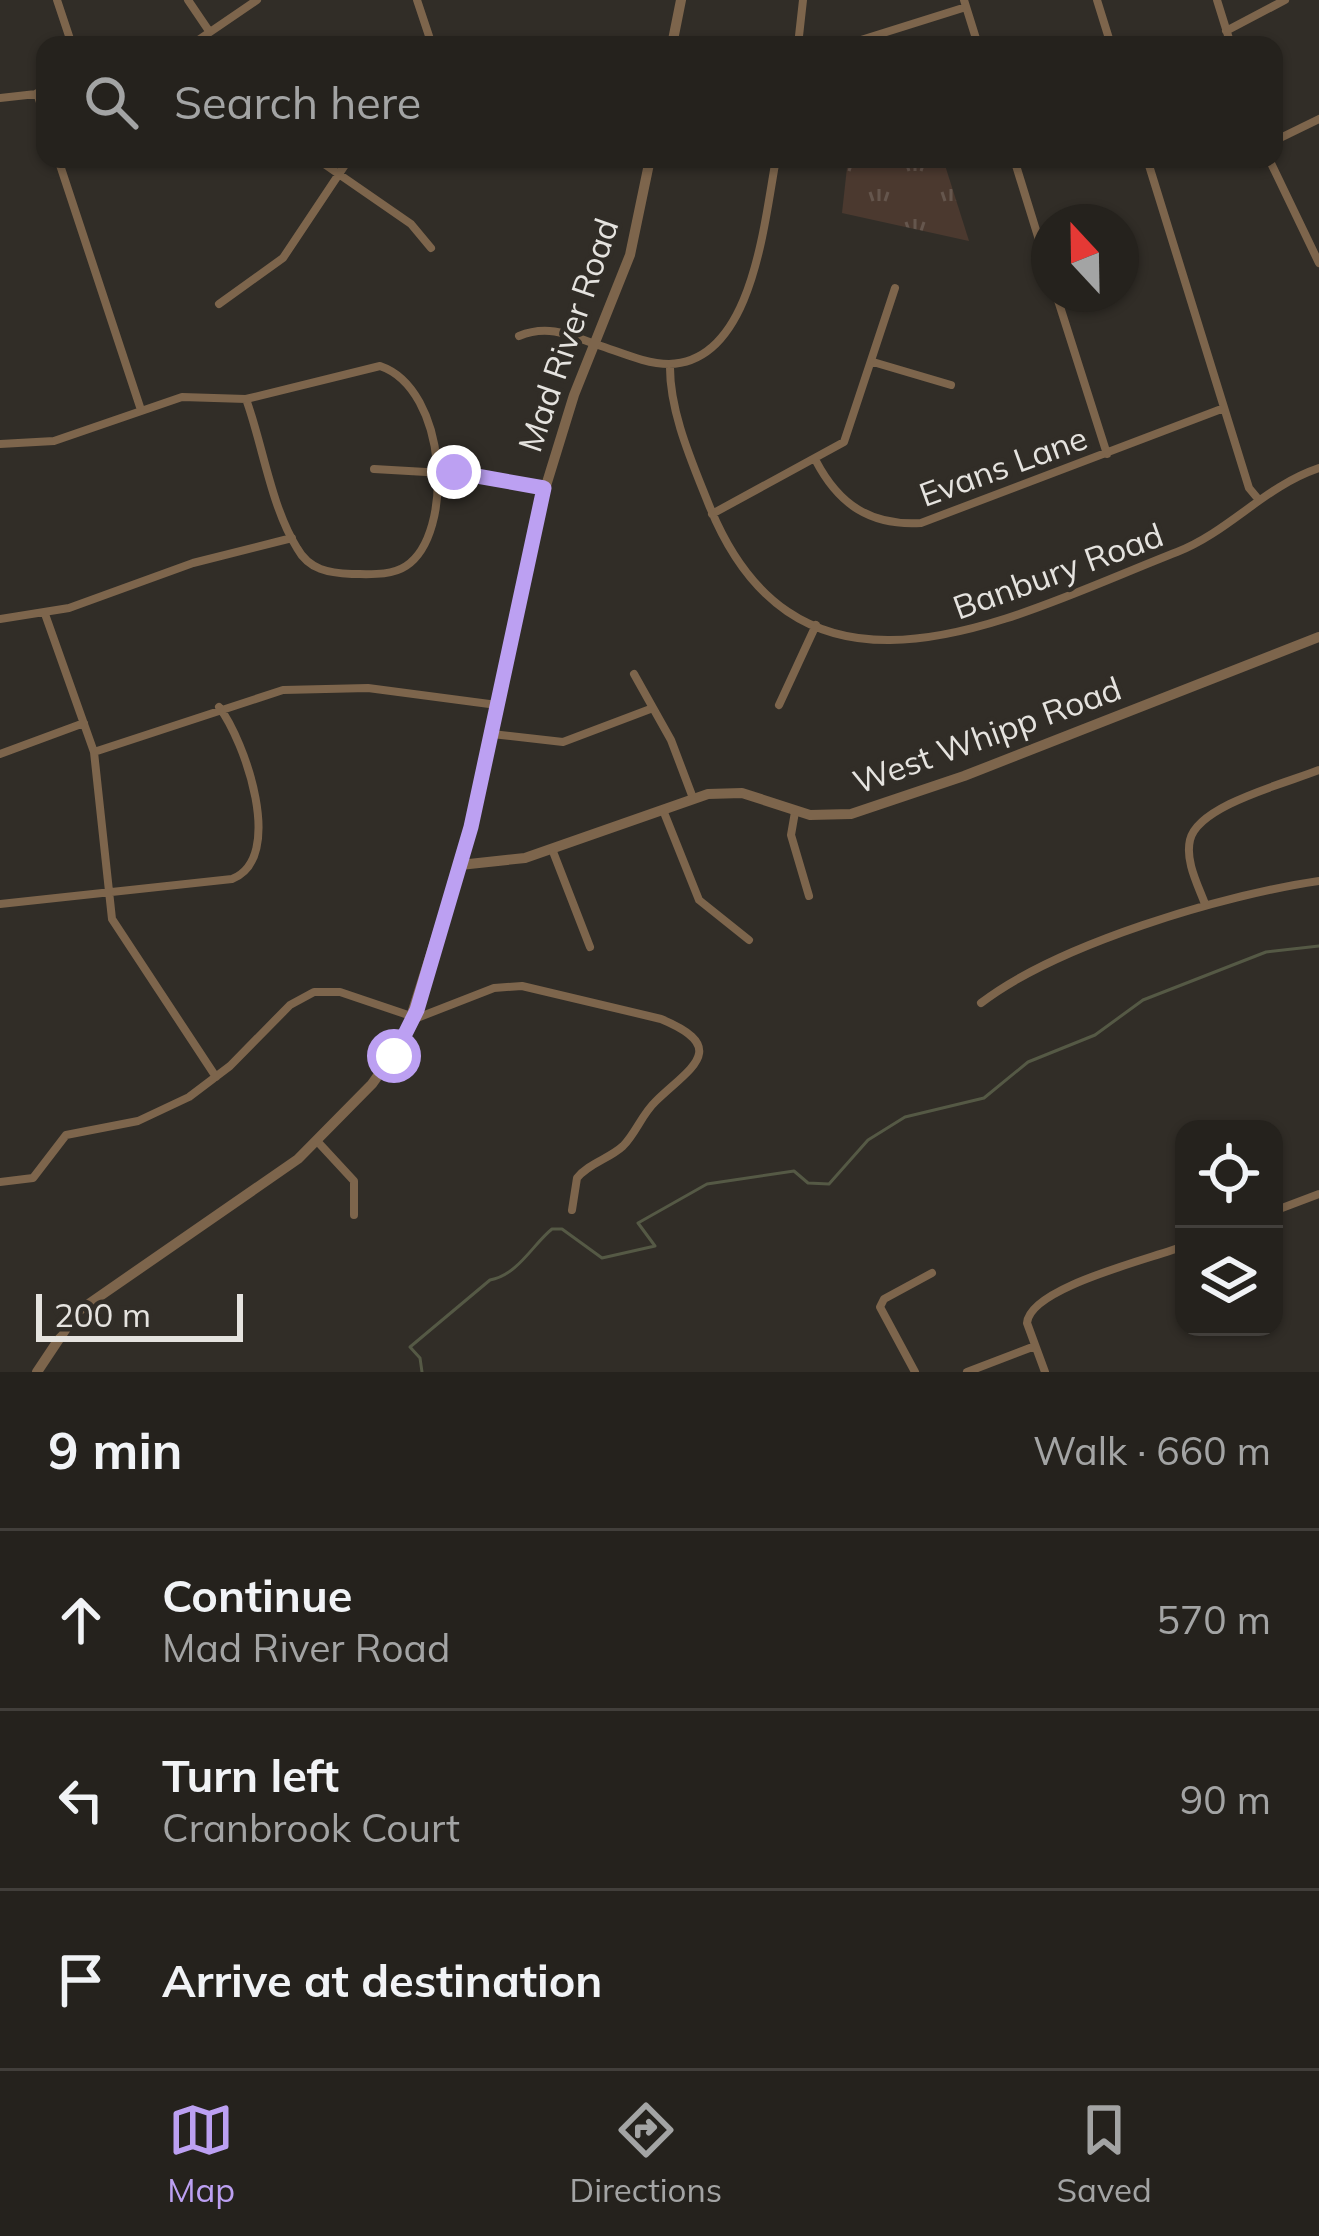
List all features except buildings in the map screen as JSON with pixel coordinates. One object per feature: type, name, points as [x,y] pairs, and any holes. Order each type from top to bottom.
[{"type":"street","points":[[58,0],[69,36]]},
{"type":"street","points":[[188,0],[209,31]]},
{"type":"street","points":[[203,36],[257,0]]},
{"type":"street","points":[[417,0],[429,36]]},
{"type":"street","points":[[674,36],[681,0]]},
{"type":"street","points":[[801,36],[803,0]]},
{"type":"street","points":[[1097,0],[1108,36]]},
{"type":"street","points":[[1216,0],[1228,36]]},
{"type":"street","points":[[1226,31],[1285,0]]},
{"type":"street","points":[[871,36],[965,4],[975,36]]},
{"type":"street","points":[[0,98],[36,94]]},
{"type":"street","points":[[1283,136],[1319,118]]},
{"type":"street","points":[[61,168],[141,410]]},
{"type":"street","points":[[330,168],[411,224],[431,248]]},
{"type":"street","points":[[219,304],[284,258],[344,168]]},
{"type":"street","name":"Mad River Road","points":[[37,1372],[64,1324],[86,1304],[276,1175],[317,1141],[386,1068],[413,1017],[460,865],[544,488],[630,255],[648,168]]},
{"type":"street","points":[[519,336],[548,329],[670,364],[709,352],[733,326],[774,168]]},
{"type":"street","points":[[1017,168],[1031,214]]},
{"type":"street","points":[[1150,168],[1224,409],[1250,488],[1259,500]]},
{"type":"street","points":[[1273,168],[1319,262]]},
{"type":"street","points":[[712,514],[816,461],[849,436],[895,288]]},
{"type":"street","points":[[1062,312],[1107,454]]},
{"type":"street","points":[[873,362],[951,385]]},
{"type":"street","name":"Banbury Road","points":[[670,364],[675,407],[712,514],[749,574],[774,598],[816,625],[890,643],[958,636],[1200,543],[1259,500],[1319,468]]},
{"type":"street","points":[[0,444],[54,441],[182,397],[246,399],[363,366],[389,369],[409,384],[428,414],[437,471],[423,547],[410,564],[379,574],[329,572],[308,562],[292,538],[246,399]]},
{"type":"street","name":"Evans Lane","points":[[816,461],[847,504],[878,520],[905,524],[935,520],[1224,409]]},
{"type":"street","points":[[374,470],[437,471],[544,488]]},
{"type":"street","points":[[0,619],[45,614],[193,563],[292,538]]},
{"type":"street","points":[[45,614],[94,752],[116,926],[217,1077]]},
{"type":"street","points":[[779,705],[816,625]]},
{"type":"street","name":"West Whipp Road","points":[[460,865],[493,865],[552,849],[693,798],[742,793],[795,812],[833,817],[892,802],[1319,637]]},
{"type":"street","points":[[634,674],[693,798]]},
{"type":"street","points":[[94,752],[219,707],[283,690],[368,688],[497,705]]},
{"type":"street","points":[[0,904],[232,879],[254,862],[252,782],[239,735],[219,707]]},
{"type":"street","points":[[492,734],[563,742],[653,707]]},
{"type":"street","points":[[0,754],[84,723]]},
{"type":"street","points":[[1205,904],[1190,857],[1197,826],[1219,809],[1319,770]]},
{"type":"street","points":[[663,808],[699,899],[749,940]]},
{"type":"street","points":[[795,812],[791,835],[809,896]]},
{"type":"street","points":[[552,849],[590,947]]},
{"type":"street","points":[[981,1003],[1022,975],[1205,904],[1245,892],[1319,881]]},
{"type":"street","points":[[0,1182],[33,1178],[68,1134],[138,1121],[217,1077],[290,1005],[314,992],[340,992],[413,1017],[494,988],[522,986],[661,1019],[694,1040],[700,1052],[696,1067],[657,1100],[622,1146],[581,1172],[574,1184],[572,1210]]},
{"type":"street","points":[[317,1141],[354,1181],[354,1214]]},
{"type":"street","points":[[1283,1208],[1319,1195]]},
{"type":"street","points":[[1045,1372],[1027,1318],[1035,1304],[1073,1284],[1175,1249]]},
{"type":"street","points":[[915,1372],[880,1307],[884,1299],[932,1273]]},
{"type":"street","points":[[967,1372],[1035,1346]]},
{"type":"green space","points":[[847,168],[946,168],[969,241],[842,213]]},
{"type":"waterway","points":[[422,1372],[420,1358],[410,1347],[490,1280],[517,1266],[552,1229],[562,1229],[602,1258],[655,1246],[638,1223],[707,1184],[794,1171],[808,1183],[829,1184],[868,1140],[905,1117],[984,1098],[1028,1062],[1095,1035],[1143,1000],[1266,952],[1319,946]]},
{"type":"route","points":[[394,1056],[417,1010],[471,827],[544,488],[454,472]]}]
